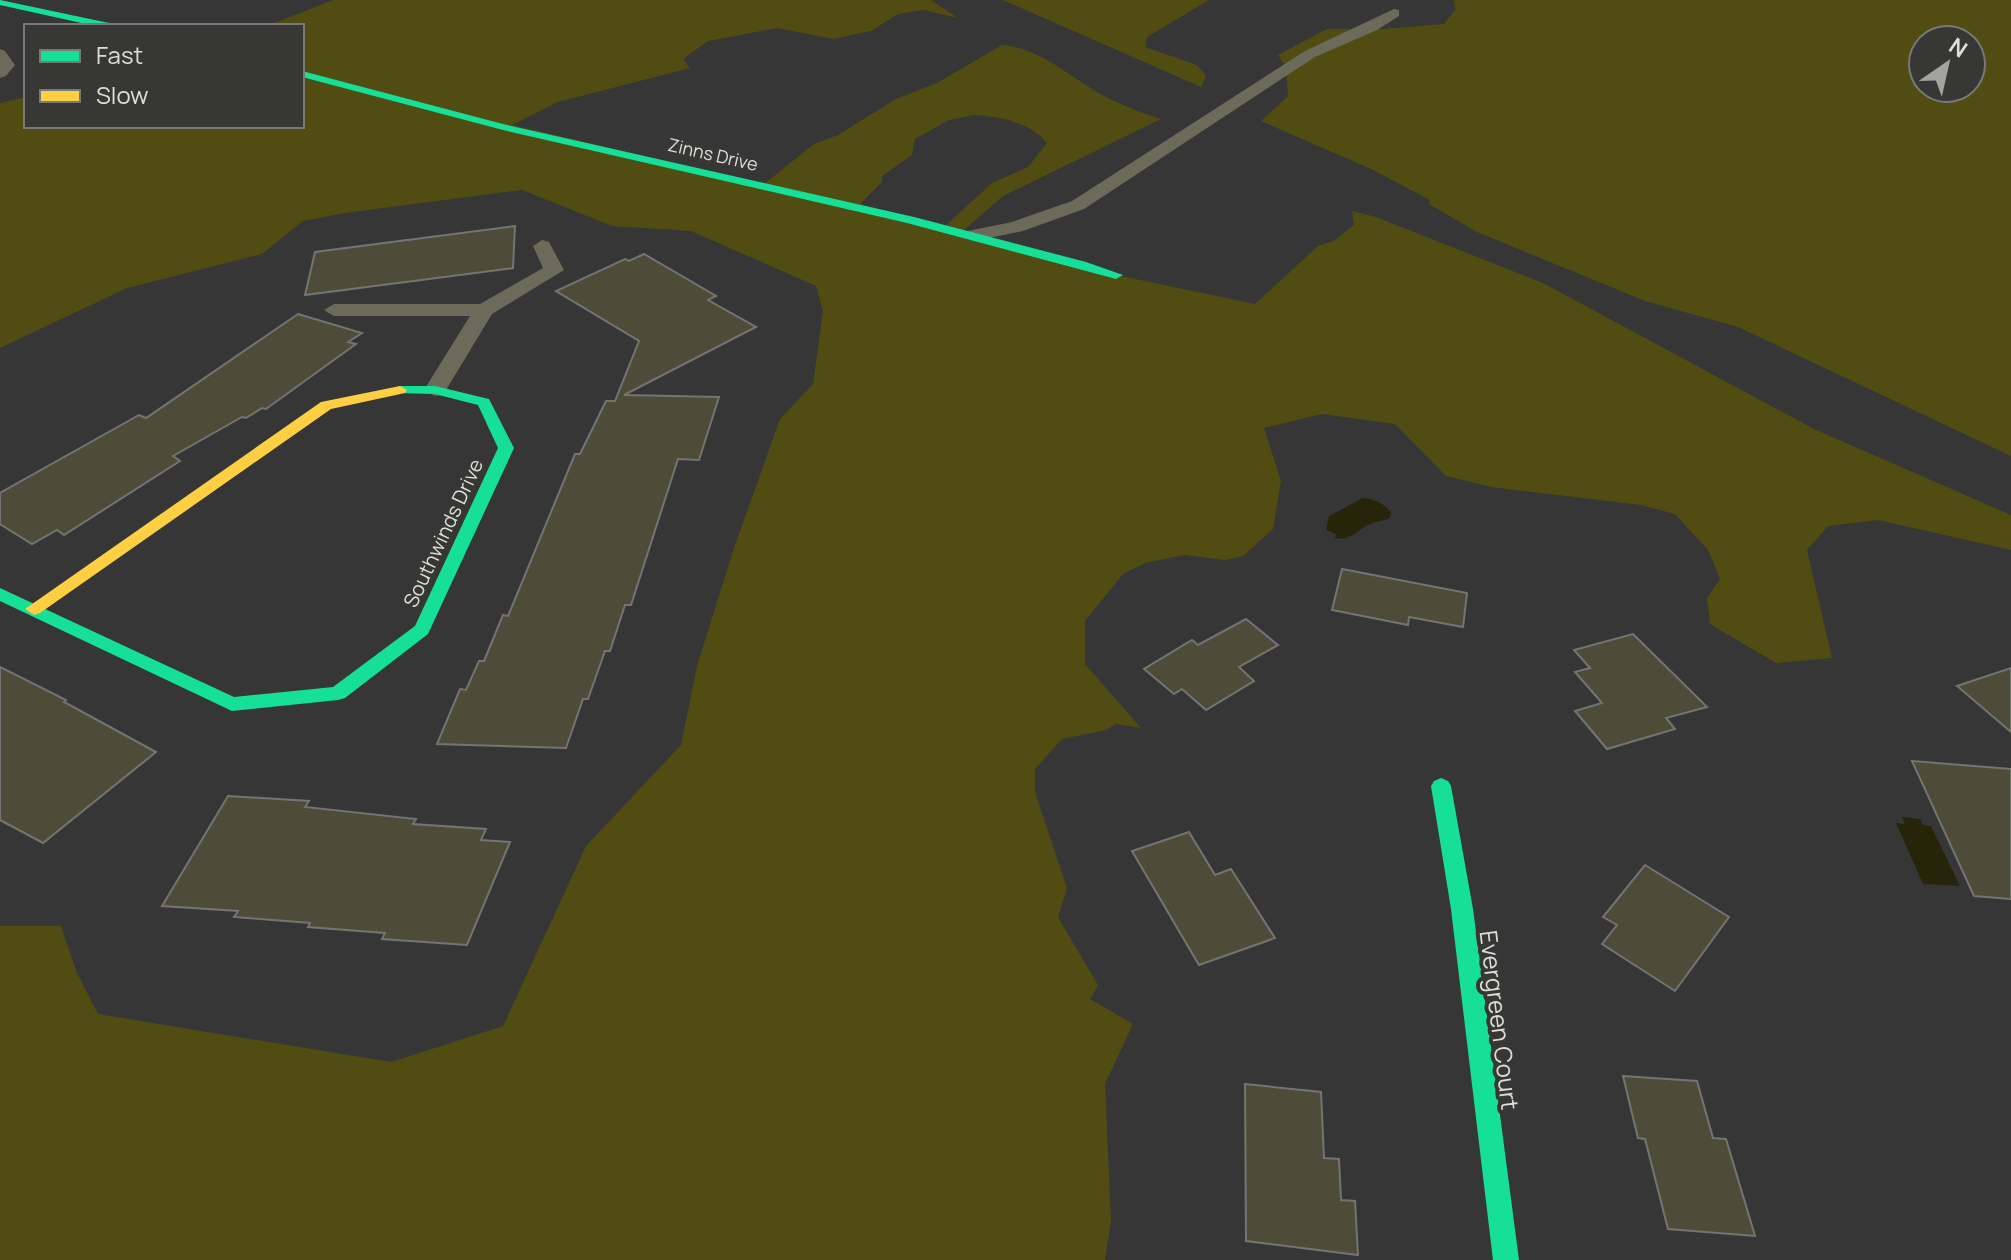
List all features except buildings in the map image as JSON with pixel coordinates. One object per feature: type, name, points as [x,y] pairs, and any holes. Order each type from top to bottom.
[{"type":"street","points":[[0,2],[100,24]]},
{"type":"street","name":"Zinns Drive","points":[[304,75],[411,107],[975,235],[1116,275]]},
{"type":"street","name":"Southwinds Drive","points":[[0,594],[232,704],[338,693],[422,630],[506,448],[484,402],[435,390],[409,388],[326,405],[34,609]]},
{"type":"street","name":"Evergreen Court","points":[[1441,786],[1462,909],[1506,1260]]},
{"type":"lane","points":[[975,235],[1038,221],[1078,205],[1310,54],[1372,27],[1394,13]]},
{"type":"lane","points":[[0,54],[7,65],[0,73]]},
{"type":"lane","points":[[435,390],[484,310],[554,270],[542,246]]},
{"type":"lane","points":[[334,310],[484,310]]},
{"type":"shaded area","points":[[333,0],[931,0],[958,18],[923,10],[898,14],[871,31],[833,39],[777,28],[708,41],[683,59],[690,68],[558,102],[512,125],[764,184],[814,144],[838,135],[896,99],[937,83],[1002,45],[1015,47],[1040,56],[1112,100],[1161,119],[1003,196],[964,230],[1116,275],[1255,304],[1318,246],[1334,241],[1354,225],[1352,211],[1376,217],[1543,283],[1814,429],[2011,515],[2011,550],[1878,520],[1828,526],[1807,550],[1832,658],[1776,663],[1710,624],[1707,598],[1720,579],[1708,550],[1675,514],[1641,505],[1491,487],[1446,476],[1395,424],[1322,414],[1264,428],[1281,481],[1273,529],[1243,556],[1225,560],[1185,555],[1145,563],[1123,574],[1085,621],[1085,664],[1141,728],[1116,724],[1106,730],[1062,739],[1035,769],[1035,792],[1067,888],[1058,917],[1098,985],[1090,999],[1133,1024],[1105,1084],[1111,1221],[1105,1260],[0,1260],[0,926],[61,926],[77,973],[98,1014],[391,1062],[503,1026],[586,846],[681,745],[697,666],[734,548],[780,419],[813,384],[823,311],[816,286],[691,231],[612,226],[522,190],[303,221],[262,254],[127,288],[0,348],[0,103],[24,97],[24,128],[304,128],[304,24],[272,24]],"holes":[[[973,115],[1022,125],[1047,143],[1028,167],[992,183],[945,226],[860,204],[882,182],[882,176],[912,155],[915,139],[949,120]]]},
{"type":"shaded area","points":[[1003,0],[1209,0],[1147,37],[1145,47],[1197,65],[1206,76],[1201,87]]},
{"type":"shaded area","points":[[1454,0],[2011,0],[2011,456],[1738,327],[1645,301],[1477,232],[1429,204],[1430,200],[1371,169],[1261,121],[1288,96],[1286,67],[1278,55],[1327,29],[1444,24],[1455,10]]},
{"type":"shaded area","points":[[1363,498],[1382,504],[1391,512],[1390,518],[1370,524],[1346,538],[1335,538],[1336,534],[1326,530],[1329,516]]},
{"type":"shaded area","points":[[1902,817],[1920,819],[1923,825],[1931,826],[1960,886],[1923,884],[1896,823],[1905,824]]},
{"type":"traffic: fast","points":[[0,2],[100,24]]},
{"type":"traffic: fast","points":[[304,75],[503,127],[909,219],[1116,275]]},
{"type":"traffic: fast","points":[[0,594],[232,704],[338,693],[422,630],[506,448],[484,402],[435,390],[400,390]]},
{"type":"traffic: fast","points":[[1441,786],[1462,909],[1506,1260]]},
{"type":"traffic: slow","points":[[34,609],[326,405],[400,390]]}]
